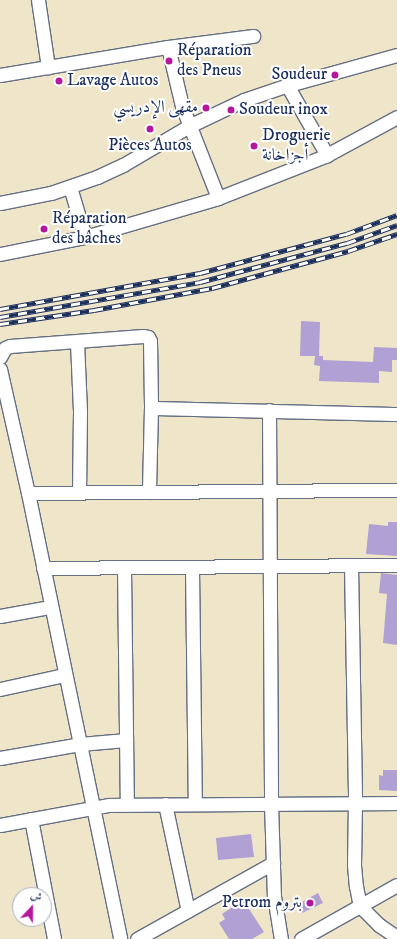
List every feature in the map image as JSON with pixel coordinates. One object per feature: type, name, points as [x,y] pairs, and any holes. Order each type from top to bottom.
[{"type":"street","points":[[38,0],[48,67]]},
{"type":"street","points":[[0,76],[168,47],[253,36]]},
{"type":"street","points":[[168,47],[177,91],[188,126],[218,198]]},
{"type":"street","points":[[0,203],[70,187],[123,165],[188,126],[244,100],[287,85],[396,59]]},
{"type":"street","points":[[287,85],[327,155]]},
{"type":"street","points":[[0,254],[85,237],[218,198],[327,155],[397,117]]},
{"type":"street","points":[[70,187],[85,237]]},
{"type":"street","points":[[0,357],[4,348],[10,346],[143,336],[148,337],[150,341],[151,408],[148,492]]},
{"type":"street","points":[[77,342],[80,412],[79,492]]},
{"type":"street","points":[[0,369],[28,493],[64,675],[80,744],[120,939]]},
{"type":"street","points":[[151,408],[397,414]]},
{"type":"street","points":[[269,410],[271,566],[271,803],[275,907],[281,939]]},
{"type":"street","points":[[28,493],[397,490]]},
{"type":"street","points":[[351,565],[355,802],[354,864],[360,906],[379,925],[397,937]]},
{"type":"street","points":[[43,568],[192,568],[397,565]]},
{"type":"street","points":[[124,568],[127,804]]},
{"type":"street","points":[[192,568],[195,803]]},
{"type":"street","points":[[0,616],[50,607]]},
{"type":"street","points":[[0,689],[64,675]]},
{"type":"street","points":[[0,758],[80,744],[126,740]]},
{"type":"street","points":[[0,825],[92,807],[127,804],[397,803]]},
{"type":"street","points":[[165,804],[188,911]]},
{"type":"street","points":[[31,819],[54,939]]},
{"type":"street","points":[[137,939],[273,863]]},
{"type":"street","points":[[301,939],[397,885]]},
{"type":"building","points":[[301,321],[320,322],[319,356],[323,356],[323,360],[373,362],[374,347],[397,348],[397,360],[392,360],[392,372],[379,371],[379,383],[319,381],[320,366],[314,365],[315,356],[300,356]]},
{"type":"building","points":[[388,522],[397,522],[397,556],[366,554],[369,524],[388,526]]},
{"type":"building","points":[[381,573],[397,575],[397,645],[383,643],[387,594],[379,593]]},
{"type":"building","points":[[383,770],[397,770],[397,791],[379,790],[379,775],[383,776]]},
{"type":"building","points":[[251,834],[254,857],[218,860],[216,838]]},
{"type":"building","name":"Petrom بتروم","points":[[318,893],[323,903],[302,913],[298,904]]},
{"type":"building","points":[[243,900],[264,932],[252,939],[229,939],[219,923],[225,919],[222,914]]},
{"type":"railway","points":[[0,309],[200,273],[346,234],[397,215]]},
{"type":"railway","points":[[0,317],[200,282],[347,243],[397,225]]},
{"type":"railway","points":[[0,324],[94,310],[212,288],[348,251],[397,234]]},
{"type":"place","name":"Réparation des Pneus","points":[[169,61]]},
{"type":"place","name":"Soudeur","points":[[335,75]]},
{"type":"place","name":"Lavage Autos","points":[[59,81]]},
{"type":"place","name":"مقهى الإدريسي","points":[[206,108]]},
{"type":"place","name":"Soudeur inox","points":[[231,110]]},
{"type":"place","name":"Pièces Autos","points":[[150,129]]},
{"type":"place","name":"Droguerie أجزاخانة","points":[[254,146]]},
{"type":"place","name":"Réparation des bâches","points":[[44,229]]},
{"type":"place","name":"Petrom بتروم","points":[[310,903]]}]
